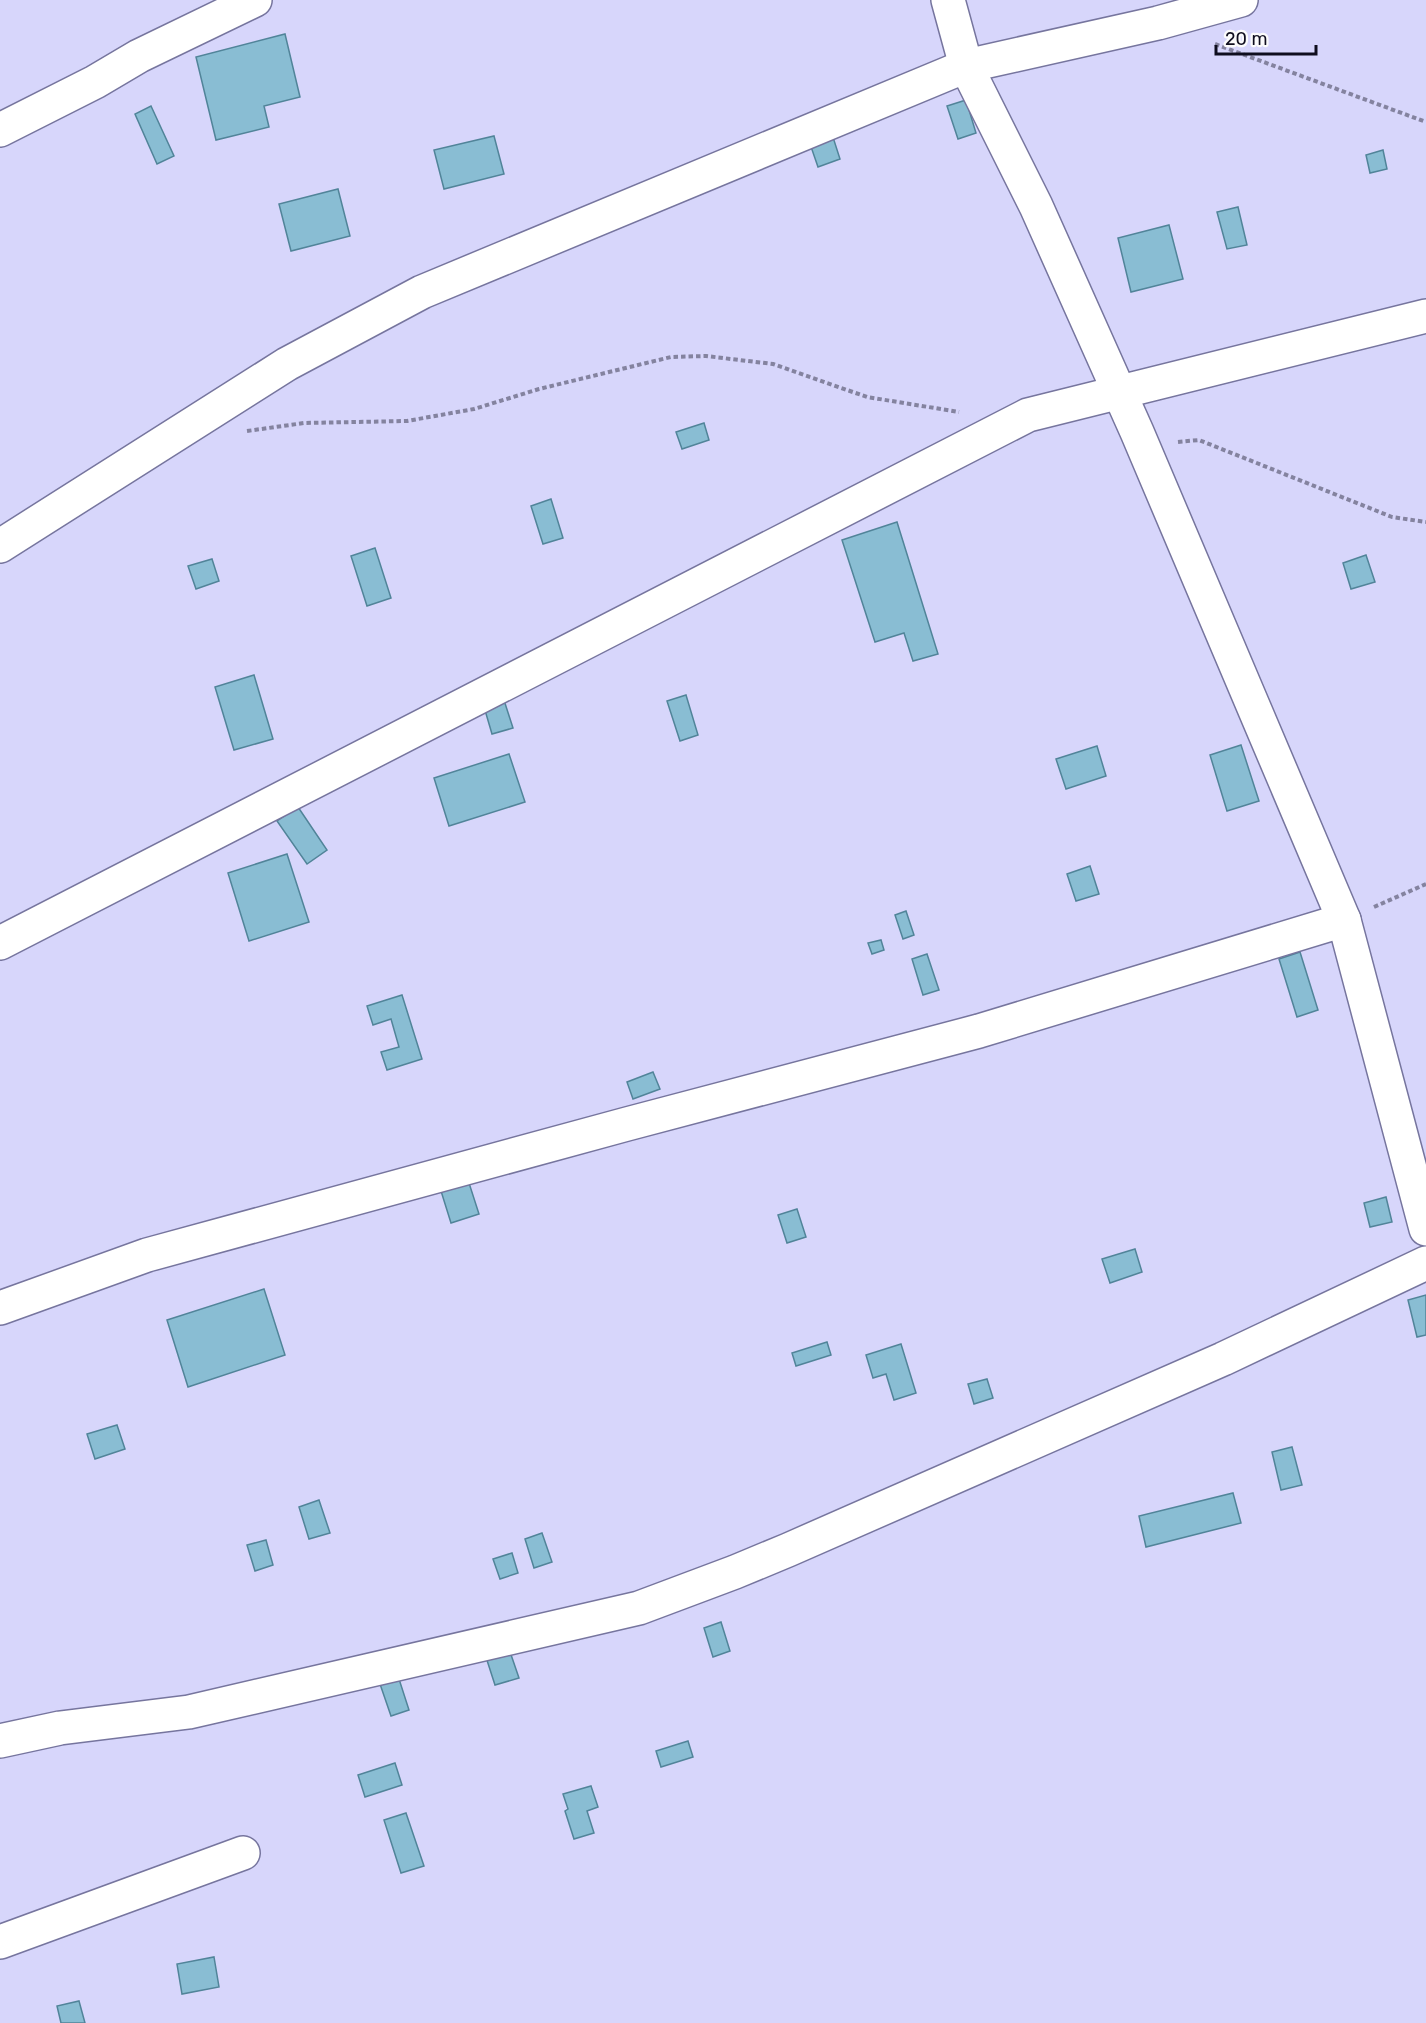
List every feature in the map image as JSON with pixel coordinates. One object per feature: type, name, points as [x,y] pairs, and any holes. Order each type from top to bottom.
[{"type":"street","points":[[0,130],[95,82],[139,56],[255,0]]},
{"type":"street","points":[[948,0],[966,66],[1036,206],[1137,432],[1344,920],[1426,1229]]},
{"type":"street","points":[[0,546],[287,364],[422,292],[966,66],[1158,22],[1241,0]]},
{"type":"street","points":[[0,943],[1028,416],[1426,316]]},
{"type":"street","points":[[0,1308],[147,1255],[979,1031],[1344,920]]},
{"type":"street","points":[[0,1741],[60,1728],[189,1712],[639,1608],[788,1550],[1223,1359],[1426,1263]]},
{"type":"street","points":[[0,1942],[243,1853]]},
{"type":"path","points":[[1214,43],[1426,122]]},
{"type":"path","points":[[239,433],[304,423],[407,421],[474,409],[539,389],[671,357],[706,356],[773,364],[867,397],[970,414]]},
{"type":"path","points":[[1137,432],[1166,442],[1199,441],[1392,517],[1426,522]]},
{"type":"path","points":[[1344,920],[1426,884]]},
{"type":"building","points":[[285,34],[300,97],[264,106],[269,127],[216,140],[196,57]]},
{"type":"building","points":[[966,100],[976,133],[958,139],[947,106]]},
{"type":"building","points":[[151,106],[174,156],[157,164],[135,114]]},
{"type":"building","points":[[831,131],[840,159],[818,167],[808,138]]},
{"type":"building","points":[[494,136],[504,174],[444,189],[434,150]]},
{"type":"building","points":[[1383,150],[1387,169],[1370,173],[1366,155]]},
{"type":"building","points":[[338,189],[350,236],[291,251],[279,204]]},
{"type":"building","points":[[1238,207],[1247,245],[1227,249],[1217,212]]},
{"type":"building","points":[[1169,225],[1183,279],[1131,292],[1118,238]]},
{"type":"building","points":[[704,423],[709,440],[682,449],[676,432]]},
{"type":"building","points":[[551,499],[563,538],[543,544],[531,506]]},
{"type":"building","points":[[897,522],[938,654],[913,661],[904,633],[875,642],[842,540]]},
{"type":"building","points":[[375,548],[391,598],[367,606],[351,556]]},
{"type":"building","points":[[1366,555],[1375,582],[1351,589],[1343,563]]},
{"type":"building","points":[[212,559],[219,581],[196,589],[188,566]]},
{"type":"building","points":[[254,675],[273,739],[234,750],[215,687]]},
{"type":"building","points":[[502,694],[513,728],[492,734],[482,700]]},
{"type":"building","points":[[686,695],[698,735],[680,741],[667,701]]},
{"type":"building","points":[[1241,745],[1259,801],[1227,811],[1210,755]]},
{"type":"building","points":[[1097,746],[1106,776],[1066,789],[1056,759]]},
{"type":"building","points":[[509,754],[525,802],[449,826],[434,778]]},
{"type":"building","points":[[298,807],[327,850],[307,864],[277,821]]},
{"type":"building","points":[[287,854],[309,922],[249,941],[228,873]]},
{"type":"building","points":[[1090,866],[1099,894],[1076,901],[1067,874]]},
{"type":"building","points":[[906,911],[914,935],[903,939],[895,915]]},
{"type":"building","points":[[881,940],[884,950],[872,954],[868,943]]},
{"type":"building","points":[[1300,952],[1318,1010],[1297,1017],[1279,959]]},
{"type":"building","points":[[927,954],[939,990],[923,995],[912,959]]},
{"type":"building","points":[[402,995],[422,1059],[387,1070],[381,1052],[399,1047],[391,1019],[373,1025],[367,1006]]},
{"type":"building","points":[[653,1072],[660,1089],[633,1099],[627,1082]]},
{"type":"building","points":[[469,1183],[479,1214],[451,1223],[441,1191]]},
{"type":"building","points":[[1386,1197],[1392,1222],[1370,1227],[1364,1203]]},
{"type":"building","points":[[797,1209],[806,1237],[787,1243],[778,1215]]},
{"type":"building","points":[[1135,1249],[1142,1272],[1110,1283],[1102,1259]]},
{"type":"building","points":[[264,1289],[285,1355],[188,1387],[167,1320]]},
{"type":"building","points":[[1426,1295],[1426,1335],[1417,1337],[1408,1300]]},
{"type":"building","points":[[827,1342],[831,1355],[796,1366],[792,1353]]},
{"type":"building","points":[[901,1344],[916,1393],[894,1400],[886,1374],[873,1378],[866,1355]]},
{"type":"building","points":[[987,1379],[993,1398],[974,1404],[968,1384]]},
{"type":"building","points":[[117,1425],[125,1449],[95,1459],[87,1434]]},
{"type":"building","points":[[1292,1447],[1302,1485],[1281,1490],[1272,1452]]},
{"type":"building","points":[[1233,1493],[1241,1523],[1146,1547],[1139,1516]]},
{"type":"building","points":[[319,1500],[330,1533],[309,1539],[299,1507]]},
{"type":"building","points":[[542,1533],[552,1562],[534,1568],[525,1539]]},
{"type":"building","points":[[266,1540],[273,1565],[255,1571],[247,1545]]},
{"type":"building","points":[[512,1553],[518,1573],[500,1579],[493,1559]]},
{"type":"building","points":[[721,1622],[730,1651],[713,1657],[704,1628]]},
{"type":"building","points":[[507,1643],[519,1678],[495,1685],[484,1651]]},
{"type":"building","points":[[399,1679],[409,1710],[391,1716],[380,1684]]},
{"type":"building","points":[[688,1741],[693,1757],[661,1767],[656,1751]]},
{"type":"building","points":[[395,1763],[402,1785],[365,1797],[358,1775]]},
{"type":"building","points":[[591,1786],[598,1807],[587,1811],[594,1833],[574,1839],[565,1811],[568,1809],[563,1794]]},
{"type":"building","points":[[406,1813],[424,1866],[401,1873],[384,1820]]},
{"type":"building","points":[[214,1957],[219,1987],[182,1994],[177,1964]]},
{"type":"building","points":[[79,2001],[85,2023],[61,2023],[57,2006]]}]
